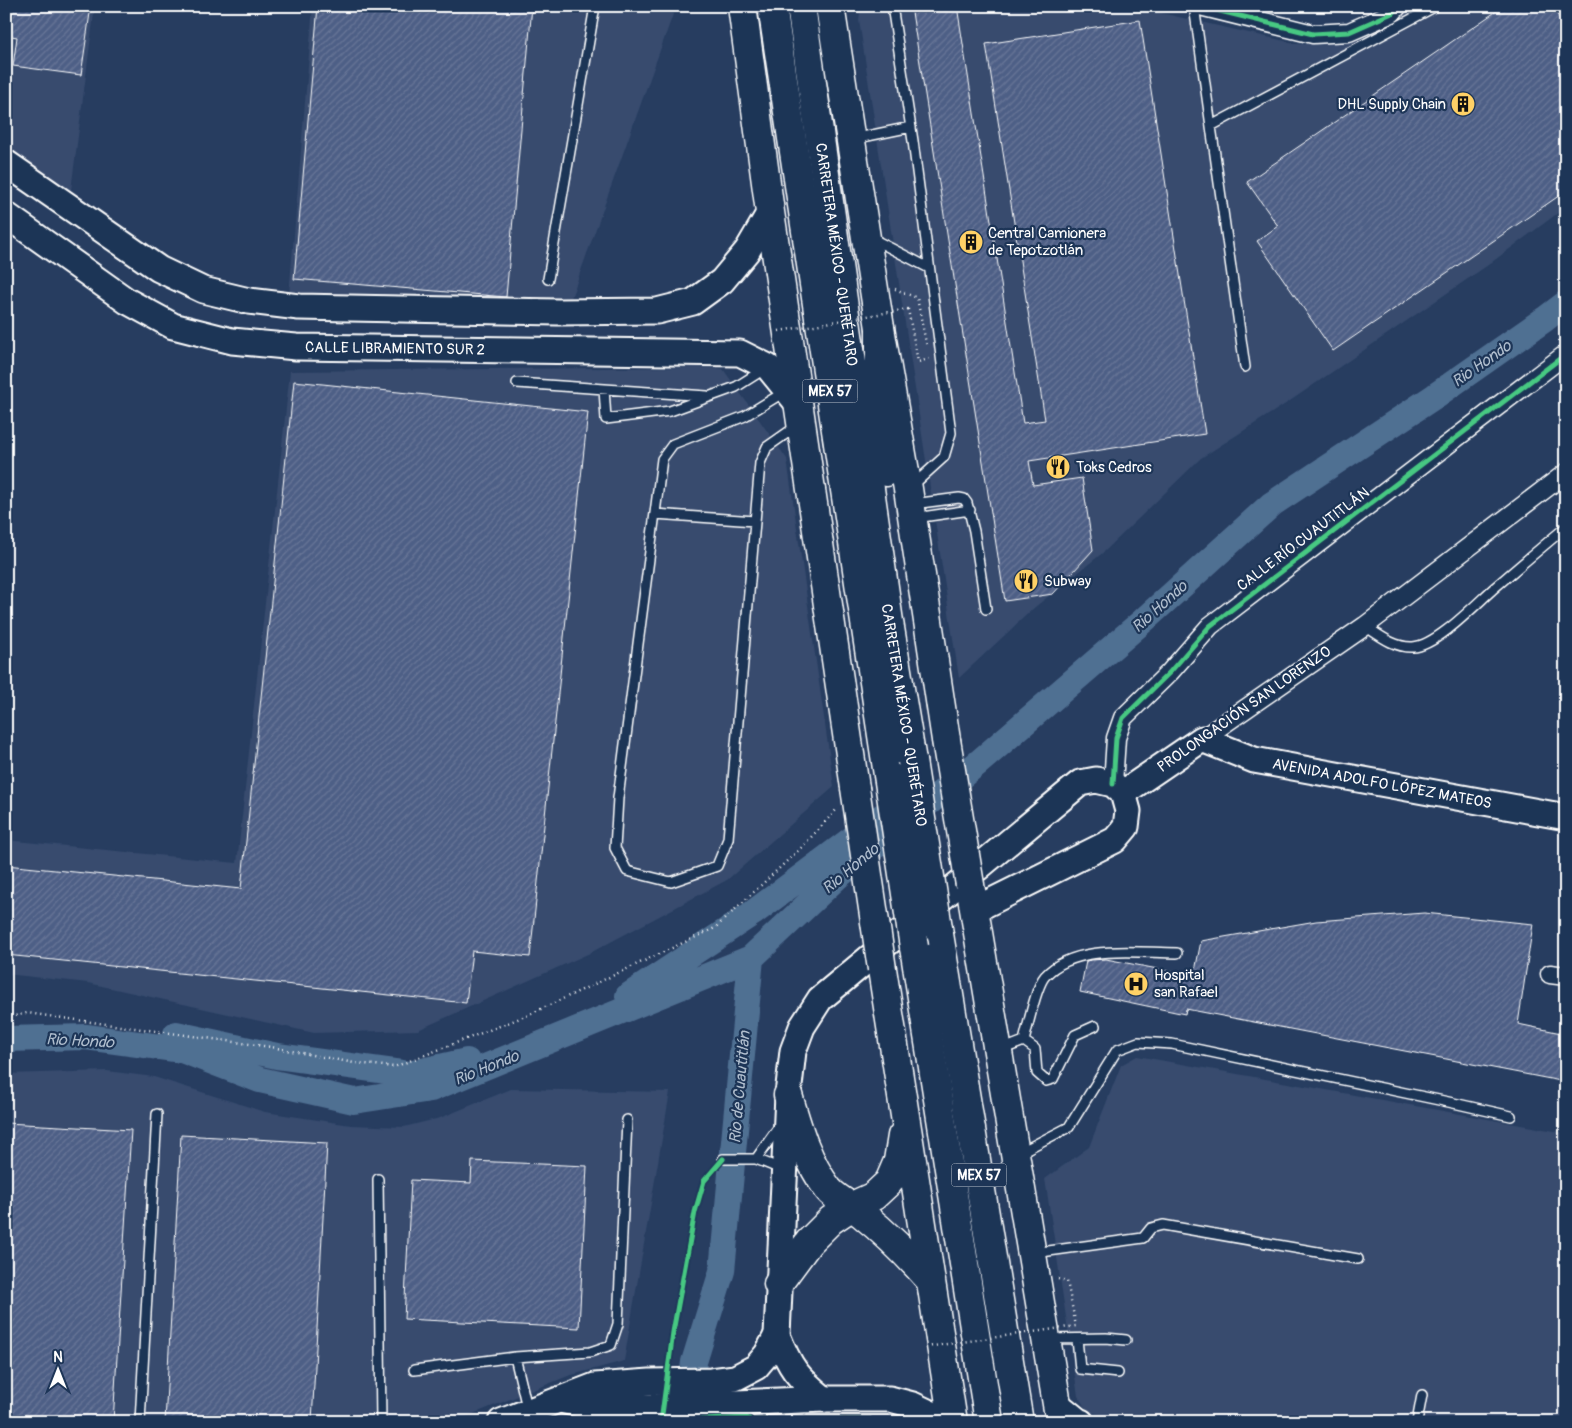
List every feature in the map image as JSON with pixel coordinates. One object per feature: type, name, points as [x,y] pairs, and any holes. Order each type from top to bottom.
[{"type":"main road","points":[[742,6],[796,406],[905,1122],[953,1422]]},
{"type":"main road","name":"CARRETERA MÉXICO - QUERÉTARO","points":[[772,6],[914,946],[989,1422]]},
{"type":"main road","name":"CARRETERA MÉXICO - QUERÉTARO","points":[[801,6],[889,622],[1019,1422]]},
{"type":"main road","points":[[833,11],[880,328],[910,504],[996,1052],[1058,1413],[1081,1422]]},
{"type":"main road","points":[[6,163],[159,269],[203,290],[249,301],[299,307],[558,312],[657,311],[693,302],[722,281],[747,251],[770,212]]},
{"type":"main road","name":"CALLE LIBRAMIENTO SUR 2","points":[[6,214],[127,301],[173,326],[232,341],[296,348],[740,353],[768,367],[796,406]]},
{"type":"main road","points":[[558,312],[559,352]]},
{"type":"main road","points":[[880,328],[880,421],[898,586],[889,622]]},
{"type":"main road","name":"PROLONGACIÓN SAN LORENZO","points":[[1118,789],[1202,739]]},
{"type":"main road","name":"AVENIDA ADOLFO LÓPEZ MATEOS","points":[[1202,739],[1254,760],[1566,817]]},
{"type":"main road","points":[[824,1400],[800,1380],[786,1358],[777,1335],[788,1105],[793,1051],[802,1027],[820,999],[1080,783],[1096,780],[1118,789],[1128,811],[1126,827],[1115,840],[972,898]]},
{"type":"main road","points":[[788,1105],[811,1163],[830,1191],[852,1206],[904,1250],[930,1280]]},
{"type":"main road","points":[[778,1284],[809,1242],[830,1220],[852,1206],[874,1196],[889,1182],[898,1161],[905,1122]]},
{"type":"main road","points":[[560,1400],[594,1407],[649,1407],[711,1392],[756,1367],[767,1354],[777,1335]]},
{"type":"main road","points":[[501,1422],[533,1417],[560,1400],[594,1386],[650,1382],[711,1392],[824,1400],[890,1400],[913,1405],[932,1414],[939,1422]]},
{"type":"street","points":[[1200,6],[1313,34],[1349,32],[1392,13],[1398,6]]},
{"type":"street","name":"CALLE RÍO CUAUTITLÁN","points":[[1118,789],[1116,738],[1122,718],[1170,672],[1210,626],[1566,354]]},
{"type":"street","name":"PROLONGACIÓN SAN LORENZO","points":[[1202,739],[1365,626],[1566,473]]},
{"type":"lane","points":[[548,279],[595,6]]},
{"type":"lane","points":[[892,6],[911,127],[951,433],[944,457],[910,504]]},
{"type":"lane","points":[[1194,6],[1245,367]]},
{"type":"lane","points":[[1211,126],[1436,6]]},
{"type":"lane","points":[[851,140],[911,127]]},
{"type":"lane","points":[[866,235],[929,268]]},
{"type":"lane","points":[[604,390],[606,419],[670,410],[736,388],[768,367]]},
{"type":"lane","points":[[517,383],[712,396]]},
{"type":"lane","points":[[796,406],[768,447],[760,463],[728,839],[717,866],[671,882],[627,871],[615,848],[618,798],[662,459],[673,444],[745,416],[796,406]]},
{"type":"lane","points":[[910,504],[959,498],[964,499],[968,503],[986,609]]},
{"type":"lane","points":[[910,504],[970,510]]},
{"type":"lane","points":[[655,514],[755,521]]},
{"type":"lane","points":[[1365,626],[1386,640],[1402,646],[1422,646],[1441,634],[1566,527]]},
{"type":"lane","points":[[1024,1040],[1032,1007],[1044,976],[1061,963],[1094,952],[1177,953]]},
{"type":"lane","points":[[1024,1040],[1035,1049],[1037,1073],[1046,1081],[1054,1079],[1075,1035],[1095,1026]]},
{"type":"lane","points":[[996,1052],[1024,1040]]},
{"type":"lane","points":[[1014,1156],[1069,1127],[1117,1050],[1138,1042],[1172,1044],[1511,1116]]},
{"type":"lane","points":[[752,1159],[788,1105]]},
{"type":"lane","points":[[140,1422],[157,1114]]},
{"type":"lane","points":[[414,1370],[515,1357],[590,1352],[611,1345],[618,1324],[627,1120]]},
{"type":"lane","points":[[723,1159],[752,1159],[784,1170]]},
{"type":"lane","points":[[378,1179],[381,1422]]},
{"type":"lane","points":[[1031,1254],[1144,1238],[1151,1228],[1164,1225],[1358,1259]]},
{"type":"lane","points":[[1046,1339],[1106,1338],[1126,1340]]},
{"type":"lane","points":[[1077,1339],[1080,1368],[1118,1373]]},
{"type":"lane","points":[[515,1357],[533,1417]]},
{"type":"lane","points":[[1417,1422],[1422,1395]]},
{"type":"path","points":[[779,330],[908,309],[918,362],[929,360],[917,298],[873,280]]},
{"type":"path","points":[[6,1018],[27,1013],[271,1047],[354,1063],[394,1066],[528,1014],[715,928],[801,848],[826,823],[855,788]]},
{"type":"path","points":[[926,1347],[1076,1326],[1067,1281]]},
{"type":"shaded area","points":[[6,6],[95,6],[71,190],[6,149]]},
{"type":"shaded area","points":[[313,6],[676,6],[570,301],[289,295]]},
{"type":"shaded area","points":[[861,6],[1130,6],[1298,44],[1345,43],[1409,6],[1566,6],[1566,207],[1488,265],[1287,403],[1201,458],[1105,551],[1035,607],[959,678],[859,20]]},
{"type":"shaded area","points":[[701,367],[723,369],[787,459],[834,787],[727,880],[590,953],[418,1030],[314,1033],[88,983],[6,974],[6,840],[237,863],[290,371]]},
{"type":"shaded area","points":[[1137,1056],[1566,1133],[1566,1422],[1136,1422],[1088,1412],[1078,1396],[1045,1179],[1089,1147],[1121,1065]]},
{"type":"shaded area","points":[[107,1071],[154,1077],[265,1112],[351,1125],[404,1127],[440,1118],[511,1089],[670,1092],[624,1361],[568,1376],[453,1422],[6,1422],[6,1074]]},
{"type":"green space","points":[[871,1417],[876,1422],[698,1422],[698,1418]]},
{"type":"building","points":[[6,6],[91,6],[81,75],[13,66],[17,37],[6,35]]},
{"type":"building","points":[[318,6],[532,6],[506,297],[294,279]]},
{"type":"building","points":[[911,6],[957,6],[1023,423],[1045,420],[986,44],[1140,20],[1205,434],[1029,461],[1033,485],[1082,478],[1093,550],[1053,594],[1005,601]]},
{"type":"building","name":"DHL Supply Chain","points":[[1504,6],[1551,6],[1566,27],[1566,191],[1333,351],[1257,241],[1278,226],[1247,182]]},
{"type":"building","points":[[294,381],[588,412],[530,957],[472,951],[466,1003],[6,955],[6,865],[241,889]]},
{"type":"building","points":[[1424,913],[1533,924],[1518,1024],[1566,1034],[1566,1082],[1186,1009],[1185,1014],[1080,992],[1086,961],[1106,959],[1194,976],[1201,941],[1316,921]]},
{"type":"building","points":[[6,1123],[131,1130],[113,1422],[6,1422]]},
{"type":"building","points":[[181,1135],[327,1143],[312,1422],[165,1422]]},
{"type":"building","points":[[472,1161],[587,1166],[579,1328],[404,1319],[411,1180],[471,1183]]},
{"type":"waterway","name":"Rio Hondo","points":[[6,1039],[86,1037],[182,1050],[260,1080],[354,1101],[431,1089],[751,958],[836,878],[978,763],[1144,620],[1272,504],[1435,396],[1566,303]]},
{"type":"waterway","points":[[628,996],[753,913],[908,797]]},
{"type":"waterway","name":"Rio de Cuautitlán","points":[[686,1422],[694,1362],[722,1271],[751,958]]},
{"type":"waterway","points":[[176,1034],[277,1056],[409,1074],[467,1061]]},
{"type":"cycle path","points":[[1200,6],[1313,34],[1349,32],[1392,13],[1398,6]]},
{"type":"cycle path","points":[[1113,784],[1116,738],[1123,718],[1170,672],[1210,626],[1566,354]]},
{"type":"cycle path","points":[[661,1422],[673,1332],[695,1212],[704,1181],[723,1159]]},
{"type":"cycle path","points":[[661,1422],[747,1418],[749,1419],[748,1422]]},
{"type":"place","name":"DHL Supply Chain","points":[[1463,104]]},
{"type":"place","name":"Central Camionera de Tepotzotlán","points":[[971,242]]},
{"type":"place","name":"Toks Cedros","points":[[1058,467]]},
{"type":"place","name":"Subway","points":[[1026,581]]},
{"type":"place","name":"Hospital san Rafael","points":[[1136,984]]}]
